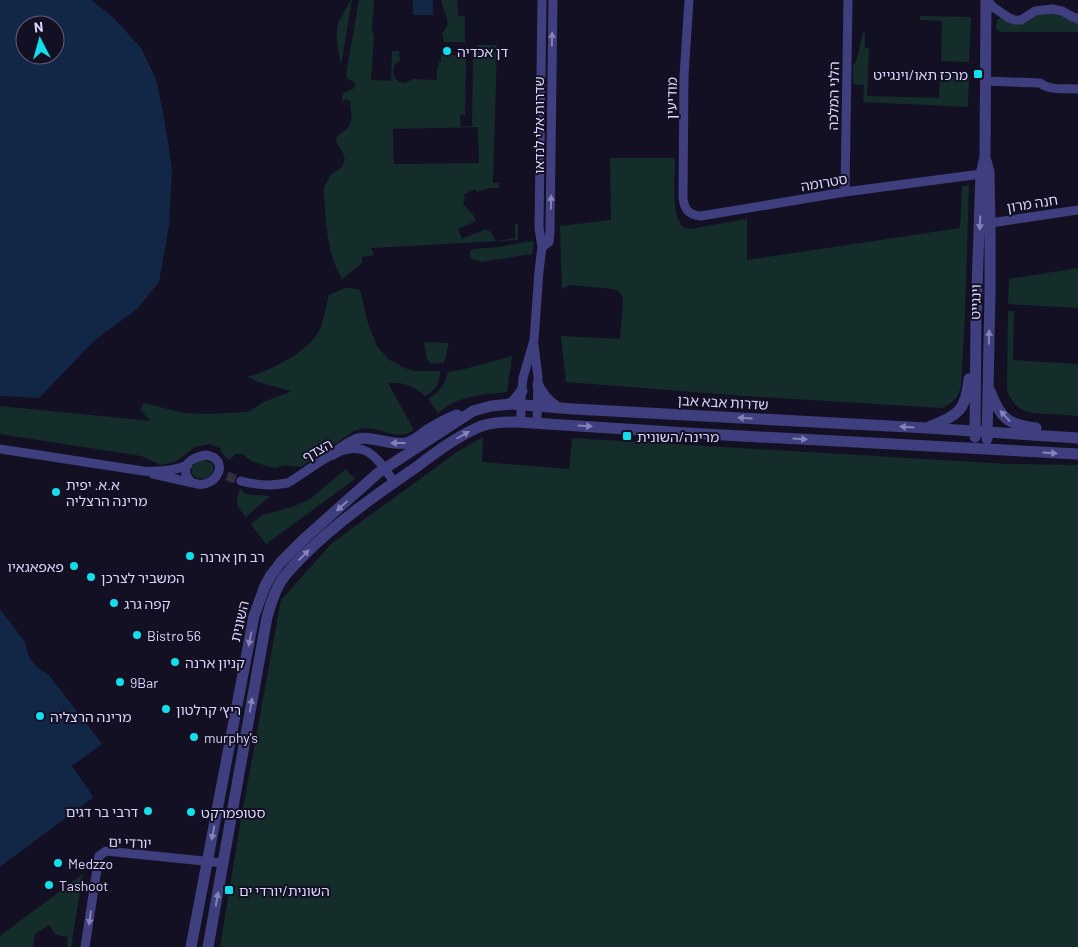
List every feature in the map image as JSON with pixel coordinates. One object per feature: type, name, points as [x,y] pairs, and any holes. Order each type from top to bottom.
[{"type":"street","name":"שדרות אלי לנדאו","points":[[537,423],[538,377],[534,340],[542,247],[539,228],[542,0]]},
{"type":"street","name":"שדרות אלי לנדאו","points":[[542,247],[549,242],[550,231],[553,0]]},
{"type":"street","name":"מודיעין","points":[[683,197],[684,76],[689,0]]},
{"type":"street","name":"הלני המלכה","points":[[845,192],[848,0]]},
{"type":"street","points":[[987,0],[993,7],[1015,20],[1021,20],[1035,11],[1052,9],[1062,11],[1078,19]]},
{"type":"street","name":"וינגייט","points":[[981,431],[976,316],[981,174],[985,157],[987,0]]},
{"type":"street","points":[[985,81],[1040,82],[1051,88],[1078,89]]},
{"type":"street","name":"וינגייט","points":[[980,449],[988,385],[990,223],[989,172],[985,157]]},
{"type":"street","name":"סטרומה","points":[[683,197],[684,206],[687,211],[701,216],[845,192],[981,174]]},
{"type":"street","name":"חנה מרון","points":[[990,223],[1078,210]]},
{"type":"street","points":[[927,428],[954,416],[964,404],[968,392],[969,336],[976,316]]},
{"type":"street","name":"שדרות אלי לנדאו","points":[[521,422],[523,378],[534,340]]},
{"type":"street","points":[[538,385],[547,400],[558,408]]},
{"type":"street","points":[[988,385],[995,404],[1011,423],[1022,427],[1057,432],[1066,437]]},
{"type":"street","points":[[509,404],[522,391]]},
{"type":"street","name":"שדרות אבא אבן","points":[[385,469],[474,411],[491,406],[509,404],[1078,438]]},
{"type":"street","points":[[333,454],[353,440],[361,438],[395,443],[412,441],[440,422],[474,411]]},
{"type":"street","points":[[394,482],[474,429],[498,423],[521,422],[1078,454]]},
{"type":"street","points":[[0,449],[143,471],[156,472],[188,465]]},
{"type":"street","name":"הצדף","points":[[242,481],[268,485],[289,482],[333,454],[349,449],[364,449],[385,469],[394,482]]},
{"type":"street","points":[[143,471],[201,485],[223,474],[216,459],[211,456],[199,456],[193,459],[185,472],[193,483]]},
{"type":"street","name":"השונית","points":[[191,947],[254,616],[265,586],[281,562],[305,538],[378,473],[385,469]]},
{"type":"street","name":"השונית","points":[[208,947],[267,617],[274,595],[282,580],[311,548],[339,523],[394,482]]},
{"type":"street","name":"יורדי ים","points":[[86,947],[99,856],[106,852],[223,863]]},
{"type":"green space","points":[[351,0],[341,65],[337,32],[340,18]]},
{"type":"green space","points":[[359,0],[374,0],[371,80],[391,81],[392,51],[399,51],[400,61],[394,68],[394,77],[399,82],[405,83],[413,79],[437,80],[437,70],[439,62],[441,62],[441,55],[466,55],[465,115],[460,115],[461,127],[472,126],[473,59],[477,55],[477,45],[497,45],[493,183],[499,183],[499,188],[489,188],[477,192],[475,189],[464,194],[463,204],[476,221],[458,229],[462,239],[486,229],[490,231],[496,241],[515,238],[515,224],[518,224],[518,240],[371,248],[374,255],[362,257],[362,263],[342,279],[334,262],[329,243],[324,192],[325,185],[331,175],[342,167],[345,158],[336,138],[348,128],[352,117],[350,101],[346,99],[342,103],[344,93],[355,87],[354,82],[347,79],[346,75]],"holes":[[[478,127],[479,163],[394,164],[393,129]]]},
{"type":"green space","points":[[442,0],[457,0],[458,16],[465,16],[465,42],[444,42],[442,33],[446,29],[447,21]]},
{"type":"green space","points":[[1052,12],[1078,23],[1078,32],[1002,32],[996,29],[998,19],[1001,18],[1012,23]]},
{"type":"green space","points":[[920,16],[971,17],[969,62],[941,61],[942,21],[920,20]]},
{"type":"green space","points":[[863,32],[865,32],[865,48],[869,48],[867,96],[939,98],[940,73],[969,74],[968,107],[863,102],[864,85],[853,84],[853,66],[857,59]]},
{"type":"green space","points":[[610,158],[675,158],[675,202],[677,218],[681,224],[690,229],[747,219],[747,260],[960,228],[962,186],[969,185],[965,314],[961,384],[957,396],[942,408],[745,396],[566,382],[561,336],[620,339],[623,300],[620,293],[613,289],[570,285],[562,289],[560,226],[611,220]]},
{"type":"green space","points":[[534,242],[532,254],[481,262],[472,259],[470,256],[470,251],[473,249],[499,247]]},
{"type":"green space","points":[[1078,268],[1078,308],[1008,304],[1009,279]]},
{"type":"green space","points":[[345,288],[360,290],[368,323],[377,346],[388,359],[413,371],[440,371],[436,386],[432,392],[425,396],[408,385],[388,383],[414,430],[407,434],[400,435],[374,429],[361,429],[354,431],[301,467],[284,465],[276,468],[252,461],[242,454],[236,454],[229,460],[220,448],[210,444],[195,447],[175,462],[161,465],[141,456],[0,434],[0,406],[151,421],[140,410],[144,403],[183,413],[248,412],[264,402],[292,391],[264,384],[247,377],[277,365],[298,353],[307,345],[320,329],[329,295]]},
{"type":"green space","points":[[1008,311],[1014,311],[1013,360],[1078,364],[1078,416],[1029,412],[1014,403],[1007,390]]},
{"type":"green space","points":[[424,342],[449,343],[444,363],[431,364],[427,359]]},
{"type":"green space","points":[[512,356],[507,392],[478,395],[464,399],[449,405],[438,413],[428,399],[441,388],[448,372]]},
{"type":"green space","points":[[483,437],[482,462],[569,469],[572,438],[1008,464],[1078,465],[1078,947],[220,947],[281,600],[332,543],[457,452]]},
{"type":"green space","points":[[204,460],[213,464],[213,471],[206,478],[201,479],[193,475],[191,471],[195,464]]},
{"type":"green space","points":[[346,469],[355,479],[266,544],[251,524],[262,515],[292,507],[310,499]]},
{"type":"green space","points":[[240,488],[245,494],[270,496],[246,517],[237,504]]},
{"type":"green space","points":[[83,874],[71,947],[67,947],[68,937],[56,935],[49,925],[35,934],[33,947],[0,947],[0,936]]},
{"type":"water","points":[[0,0],[91,0],[113,17],[141,48],[156,79],[172,169],[169,226],[159,282],[137,309],[95,340],[39,398],[0,396]]},
{"type":"water","points":[[413,0],[433,0],[433,15],[413,15]]},
{"type":"water","name":"מרינה הרצליה","points":[[0,609],[26,642],[31,660],[38,668],[49,675],[103,744],[72,766],[94,797],[0,867]]},
{"type":"pier","points":[[0,607],[28,641],[33,659],[51,673],[105,744],[75,767],[96,796],[96,799],[0,869],[0,867],[94,798],[72,766],[102,744],[49,675],[38,668],[31,660],[25,642]]},
{"type":"tunnel","points":[[227,476],[241,481]]},
{"type":"place","name":"דן אכדיה","points":[[447,51]]},
{"type":"place","name":"מרכז תאו/וינגייט","points":[[978,74]]},
{"type":"place","name":"מרינה/השונית","points":[[627,436]]},
{"type":"place","name":"א.א. יפית מרינה הרצליה","points":[[56,492]]},
{"type":"place","name":"רב חן ארנה","points":[[190,556]]},
{"type":"place","name":"פאפאגאיו","points":[[74,566]]},
{"type":"place","name":"המשביר לצרכן","points":[[91,577]]},
{"type":"place","name":"קפה גרג","points":[[114,603]]},
{"type":"place","name":"Bistro 56","points":[[137,635]]},
{"type":"place","name":"קניון ארנה","points":[[175,662]]},
{"type":"place","name":"9Bar","points":[[120,682]]},
{"type":"place","name":"ריץ׳ קרלטון","points":[[166,709]]},
{"type":"place","name":"מרינה הרצליה","points":[[40,716]]},
{"type":"place","name":"murphy's","points":[[194,737]]},
{"type":"place","name":"דרבי בר דגים","points":[[148,811]]},
{"type":"place","name":"סטופמרקט","points":[[191,812]]},
{"type":"place","name":"Medzzo","points":[[58,863]]},
{"type":"place","name":"Tashoot","points":[[49,885]]},
{"type":"place","name":"השונית/יורדי ים","points":[[229,890]]}]
